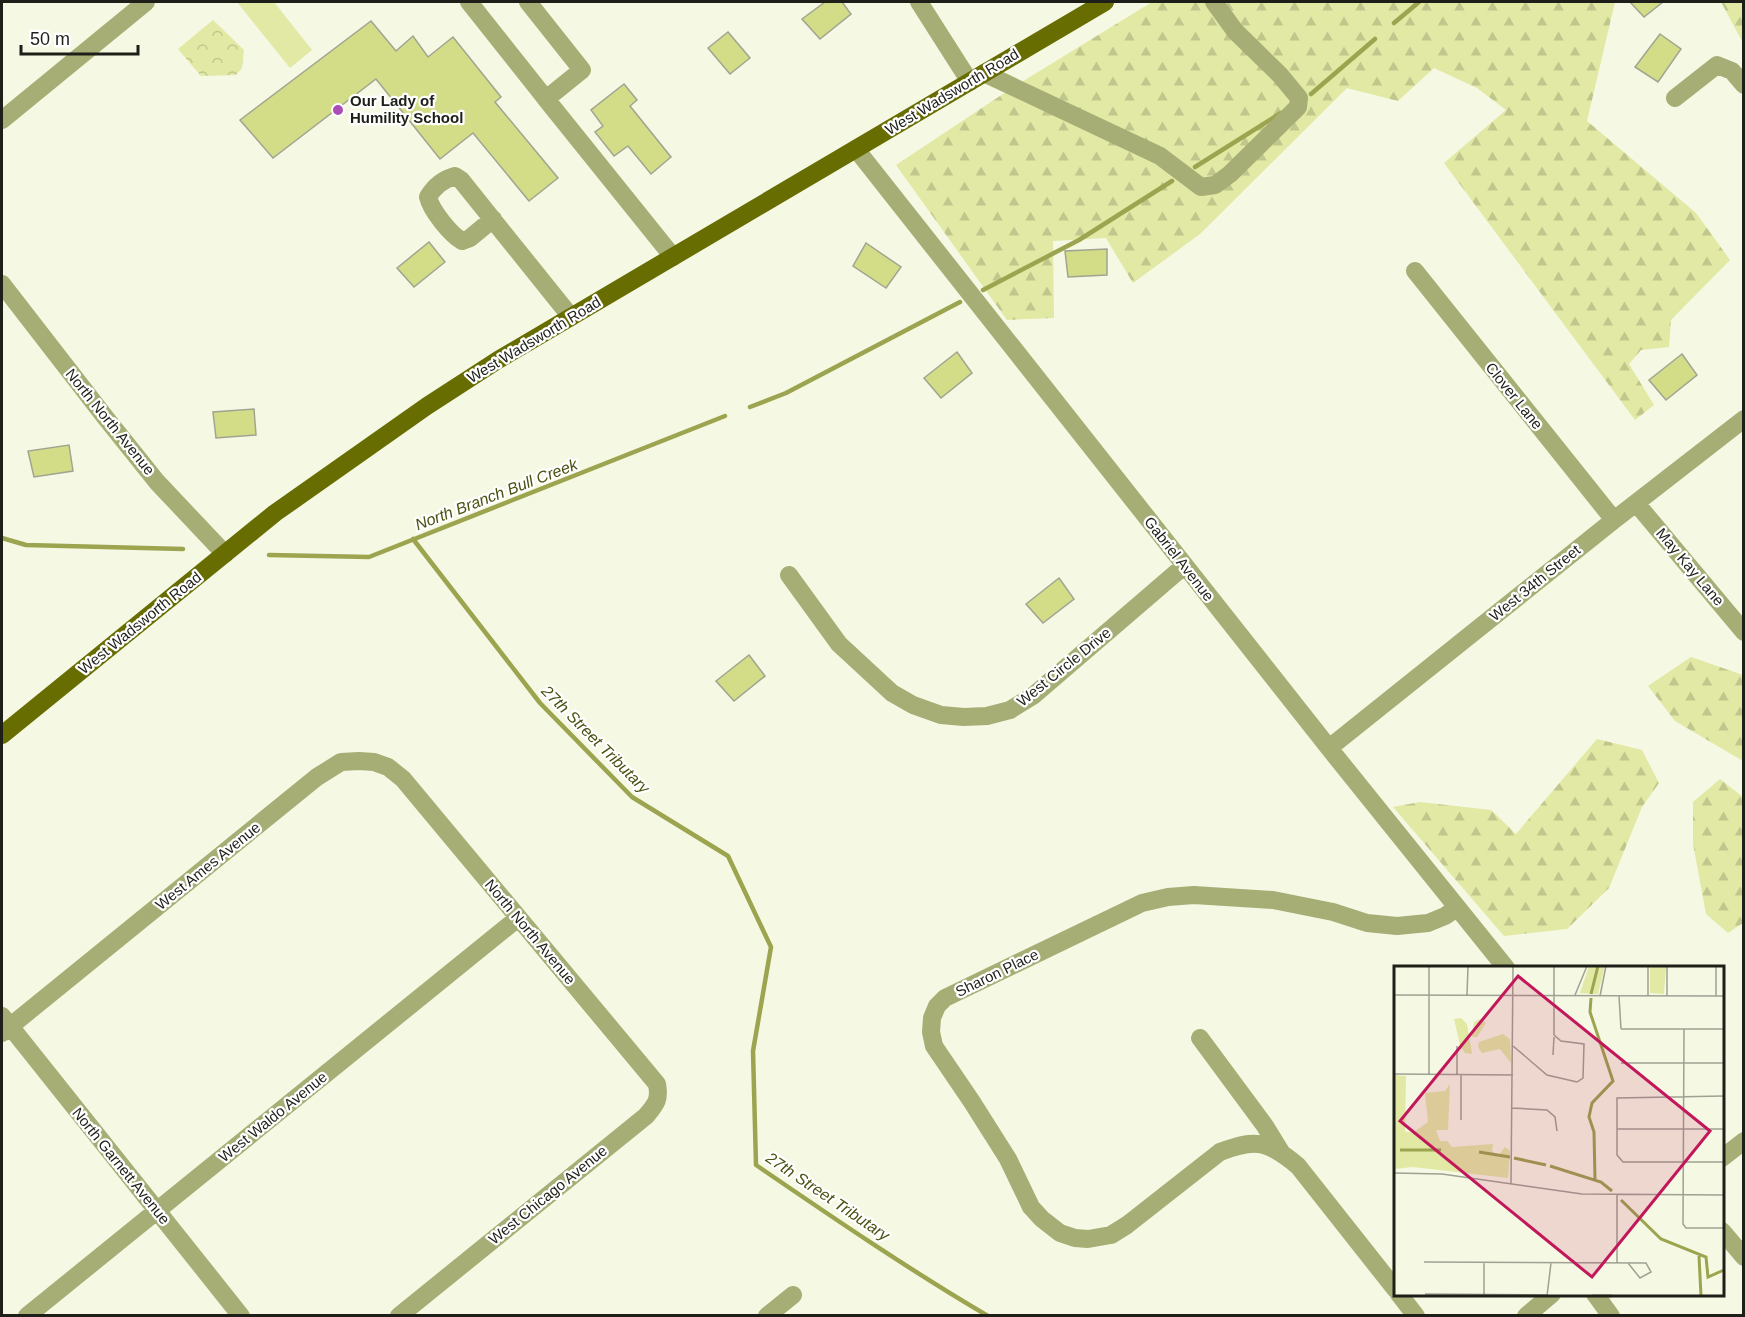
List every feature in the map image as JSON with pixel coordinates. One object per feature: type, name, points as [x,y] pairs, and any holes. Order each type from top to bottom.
[{"type":"main road","name":"West Wadsworth Road","points":[[2,735],[275,513],[427,406],[498,360],[1105,2]]},
{"type":"street","points":[[2,120],[146,2]]},
{"type":"street","points":[[469,2],[673,257]]},
{"type":"street","points":[[528,2],[582,70],[546,99]]},
{"type":"street","points":[[919,2],[977,77],[1160,156],[1201,187],[1215,185],[1230,174],[1298,107],[1299,98],[1280,75],[1235,31],[1214,2]]},
{"type":"street","points":[[1675,98],[1717,65],[1732,71],[1743,85]]},
{"type":"street","name":"Gabriel Avenue","points":[[856,149],[1184,566],[1504,966]]},
{"type":"street","points":[[493,219],[571,317]]},
{"type":"street","name":"Clover Lane","points":[[1414,272],[1614,520]]},
{"type":"street","name":"North North Avenue","points":[[2,284],[157,482],[225,554]]},
{"type":"street","name":"West 34th Street","points":[[1329,748],[1743,419]]},
{"type":"street","name":"May Kay Lane","points":[[1636,503],[1743,632]]},
{"type":"street","name":"West Circle Drive","points":[[789,575],[839,644],[892,693],[913,705],[941,715],[964,717],[987,716],[1010,710],[1034,695],[1184,566]]},
{"type":"street","name":"West Ames Avenue","points":[[4,1025],[308,784],[341,762],[374,762],[388,767],[403,779],[422,801]]},
{"type":"street","name":"North North Avenue","points":[[422,801],[638,1062]]},
{"type":"street","name":"Sharon Place","points":[[1394,1289],[1298,1166],[1281,1152],[1266,1145],[1250,1143],[1220,1152],[1111,1235],[1088,1239],[1060,1233],[1042,1220],[1031,1207],[1008,1159],[934,1046],[931,1032],[932,1018],[937,1006],[945,998],[1142,903],[1168,897],[1194,895],[1273,900],[1333,912],[1366,923],[1396,926],[1428,923],[1457,908]]},
{"type":"street","name":"West Waldo Avenue","points":[[27,1316],[519,918]]},
{"type":"street","name":"North Garnett Avenue","points":[[4,1025],[157,1210],[241,1316]]},
{"type":"street","name":"Sharon Place","points":[[1200,1038],[1265,1126],[1281,1152]]},
{"type":"street","name":"West Chicago Avenue","points":[[399,1316],[646,1116],[656,1104],[659,1094],[657,1084],[638,1062]]},
{"type":"street","points":[[1724,1156],[1743,1141]]},
{"type":"street","points":[[1724,1233],[1743,1257]]},
{"type":"street","points":[[767,1316],[793,1295]]},
{"type":"street","points":[[1401,1296],[1416,1316]]},
{"type":"street","points":[[1526,1316],[1550,1296]]},
{"type":"street","points":[[1596,1296],[1611,1316]]},
{"type":"green space","points":[[237,2],[274,2],[312,50],[290,68]]},
{"type":"green space","points":[[1152,2],[1615,2],[1587,121],[1696,213],[1730,260],[1671,320],[1669,347],[1641,350],[1629,364],[1654,405],[1635,420],[1444,163],[1506,110],[1477,88],[1434,68],[1398,101],[1347,88],[1200,234],[1133,283],[1106,238],[1053,241],[1054,318],[1007,320],[896,165],[1015,86]]},
{"type":"green space","points":[[1721,2],[1743,2],[1743,43]]},
{"type":"green space","points":[[213,20],[244,50],[242,68],[236,75],[201,76],[178,49]]},
{"type":"green space","points":[[1691,657],[1743,675],[1743,761],[1675,721],[1648,686]]},
{"type":"green space","points":[[1597,739],[1642,750],[1659,783],[1642,807],[1609,888],[1567,929],[1504,936],[1393,807],[1420,802],[1491,810],[1516,834]]},
{"type":"green space","points":[[1720,779],[1743,797],[1743,923],[1728,933],[1706,914],[1693,844],[1693,802]]},
{"type":"building","points":[[825,2],[842,2],[851,14],[820,39],[802,19]]},
{"type":"building","points":[[1630,2],[1663,2],[1644,17]]},
{"type":"building","points":[[371,21],[396,51],[413,36],[428,57],[453,37],[501,97],[495,102],[558,178],[529,201],[473,133],[440,159],[376,79],[273,158],[240,120]]},
{"type":"building","points":[[728,32],[750,58],[730,74],[708,48]]},
{"type":"building","points":[[1660,34],[1681,49],[1658,82],[1635,67]]},
{"type":"building","points":[[624,84],[637,100],[630,106],[671,157],[651,174],[628,146],[614,156],[595,132],[603,126],[591,110]]},
{"type":"building","points":[[429,242],[445,262],[414,287],[397,268]]},
{"type":"building","points":[[866,243],[901,267],[886,288],[853,266]]},
{"type":"building","points":[[1107,249],[1107,275],[1068,277],[1065,251]]},
{"type":"building","points":[[957,352],[972,373],[941,398],[924,378]]},
{"type":"building","points":[[1682,354],[1697,375],[1666,400],[1649,380]]},
{"type":"building","points":[[254,409],[256,435],[216,438],[213,412]]},
{"type":"building","points":[[69,445],[73,471],[34,477],[28,451]]},
{"type":"building","points":[[1059,578],[1074,599],[1043,623],[1026,604]]},
{"type":"building","points":[[749,655],[765,676],[734,701],[716,681]]},
{"type":"waterway","name":"North Branch Bull Creek","points":[[1394,23],[1419,2]]},
{"type":"waterway","name":"North Branch Bull Creek","points":[[1311,94],[1375,39]]},
{"type":"waterway","name":"North Branch Bull Creek","points":[[1195,167],[1281,113]]},
{"type":"waterway","name":"North Branch Bull Creek","points":[[983,290],[1079,240],[1172,181]]},
{"type":"waterway","name":"North Branch Bull Creek","points":[[750,407],[786,393],[960,302]]},
{"type":"waterway","name":"North Branch Bull Creek","points":[[269,555],[369,557],[725,416]]},
{"type":"waterway","name":"North Branch Bull Creek","points":[[2,538],[26,545],[183,549]]},
{"type":"waterway","name":"27th Street Tributary","points":[[413,539],[540,703],[632,797],[728,856],[771,947],[753,1051],[756,1165],[899,1261],[988,1316]]},
{"type":"place","name":"Our Lady of Humility School","points":[[338,110]]}]
